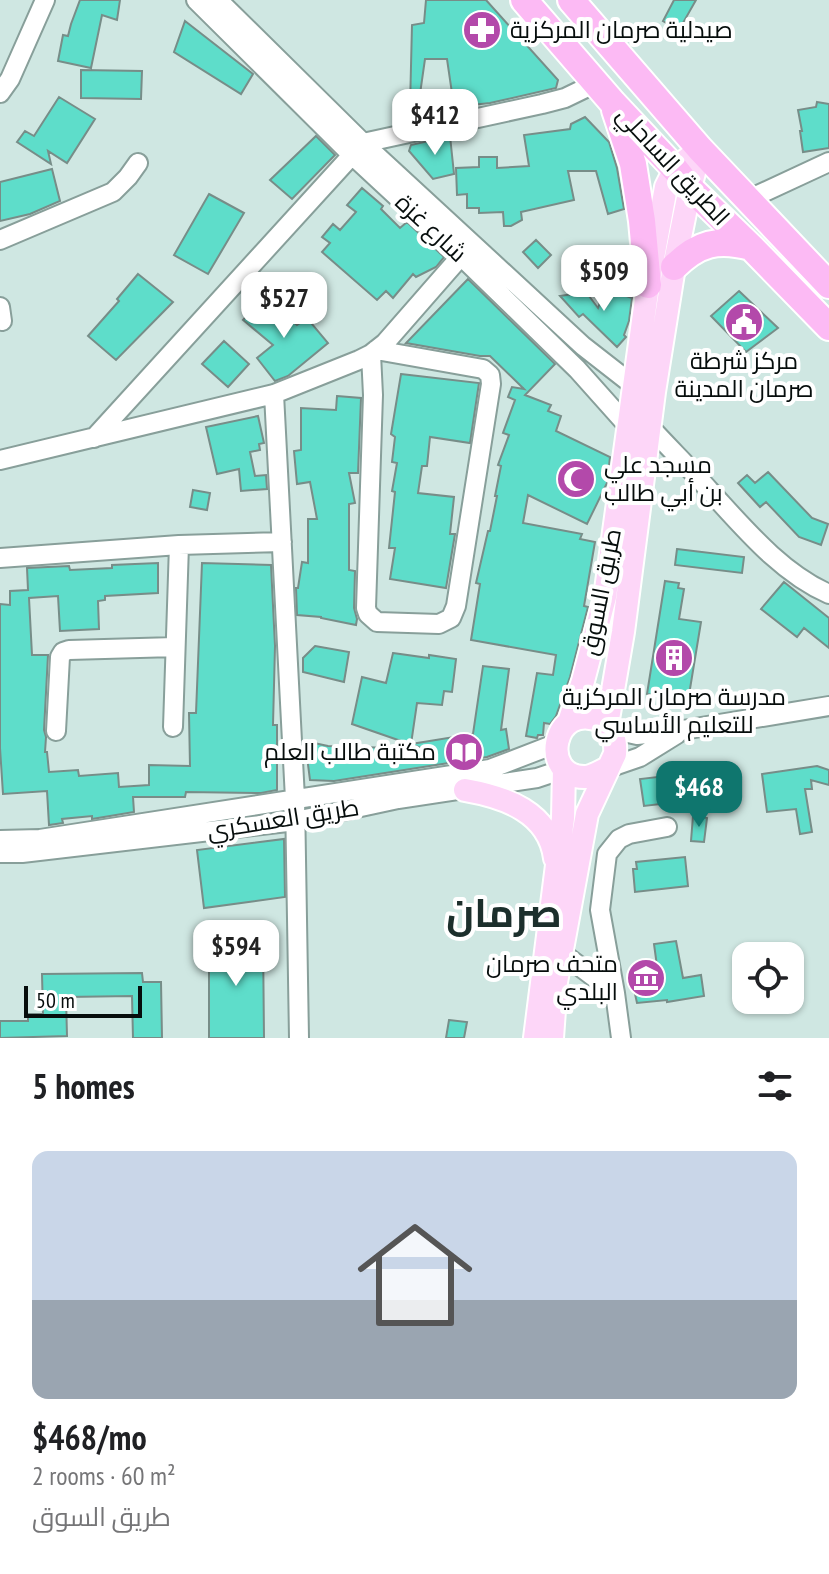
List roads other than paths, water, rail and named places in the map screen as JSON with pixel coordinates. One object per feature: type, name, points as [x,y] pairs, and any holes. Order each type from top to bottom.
[{"type":"highway","name":"الطريق الساحلي","points":[[524,0],[682,179],[829,327]]},
{"type":"highway","name":"الطريق الساحلي","points":[[571,0],[700,149],[829,285]]},
{"type":"highway","points":[[604,93],[633,164],[648,285]]},
{"type":"highway","points":[[674,267],[686,255],[701,247],[735,243],[751,247]]},
{"type":"main road","points":[[682,179],[700,149]]},
{"type":"main road","name":"طريق السوق","points":[[569,722],[605,597],[644,388],[674,267],[682,179]]},
{"type":"main road","name":"طريق السوق","points":[[644,388],[648,285],[666,187],[682,179]]},
{"type":"main road","name":"طريق السوق","points":[[608,727],[623,632],[638,426]]},
{"type":"main road","points":[[535,1038],[563,818],[564,769],[555,744],[560,731],[569,722],[589,717],[608,727],[616,745],[615,754],[587,814],[553,1006],[552,1038]]},
{"type":"main road","points":[[564,769],[579,777],[588,777],[608,768]]},
{"type":"main road","points":[[465,790],[509,800],[540,823],[549,836],[556,864]]},
{"type":"street","points":[[0,93],[10,79],[45,0]]},
{"type":"street","name":"شارع غزة","points":[[196,0],[358,149],[583,346],[644,388]]},
{"type":"street","name":"شارع غزة","points":[[218,0],[461,256],[577,369],[778,561],[829,594]]},
{"type":"street","points":[[94,438],[358,149],[565,98],[604,93]]},
{"type":"street","points":[[747,200],[829,162]]},
{"type":"street","points":[[0,240],[113,192],[138,163]]},
{"type":"street","points":[[0,460],[274,394],[373,352],[385,343],[461,256]]},
{"type":"street","points":[[373,352],[483,369],[490,375],[456,606],[451,618],[439,624],[377,622],[366,608],[373,352]]},
{"type":"street","points":[[274,394],[296,821],[299,1038]]},
{"type":"street","points":[[0,558],[179,545],[282,542]]},
{"type":"street","points":[[173,727],[179,545]]},
{"type":"street","points":[[56,731],[60,657],[63,652],[175,647]]},
{"type":"street","points":[[608,727],[637,735],[829,706]]},
{"type":"street","points":[[608,768],[640,757],[683,730]]},
{"type":"street","name":"طريق العسكري","points":[[0,840],[40,839],[490,769],[555,744]]},
{"type":"street","name":"طريق العسكري","points":[[0,853],[296,821],[398,799],[537,778],[564,769]]},
{"type":"street","points":[[621,1038],[619,1008],[600,910],[607,854],[619,839],[629,834],[667,827]]},
{"type":"street","points":[[562,953],[615,993]]},
{"type":"place","name":"صيدلية صرمان المركزية","points":[[482,30]]},
{"type":"place","name":"مركز شرطة صرمان المدينة","points":[[744,322]]},
{"type":"place","name":"مسجد علي بن أبي طالب","points":[[576,479]]},
{"type":"place","name":"مدرسة صرمان المركزية للتعليم الأساسي","points":[[674,658]]},
{"type":"place","name":"مكتبة طالب العلم","points":[[464,752]]},
{"type":"place","name":"متحف صرمان البلدي","points":[[646,978]]},
{"type":"district","name":"صرمان","points":[[504,913]]}]
